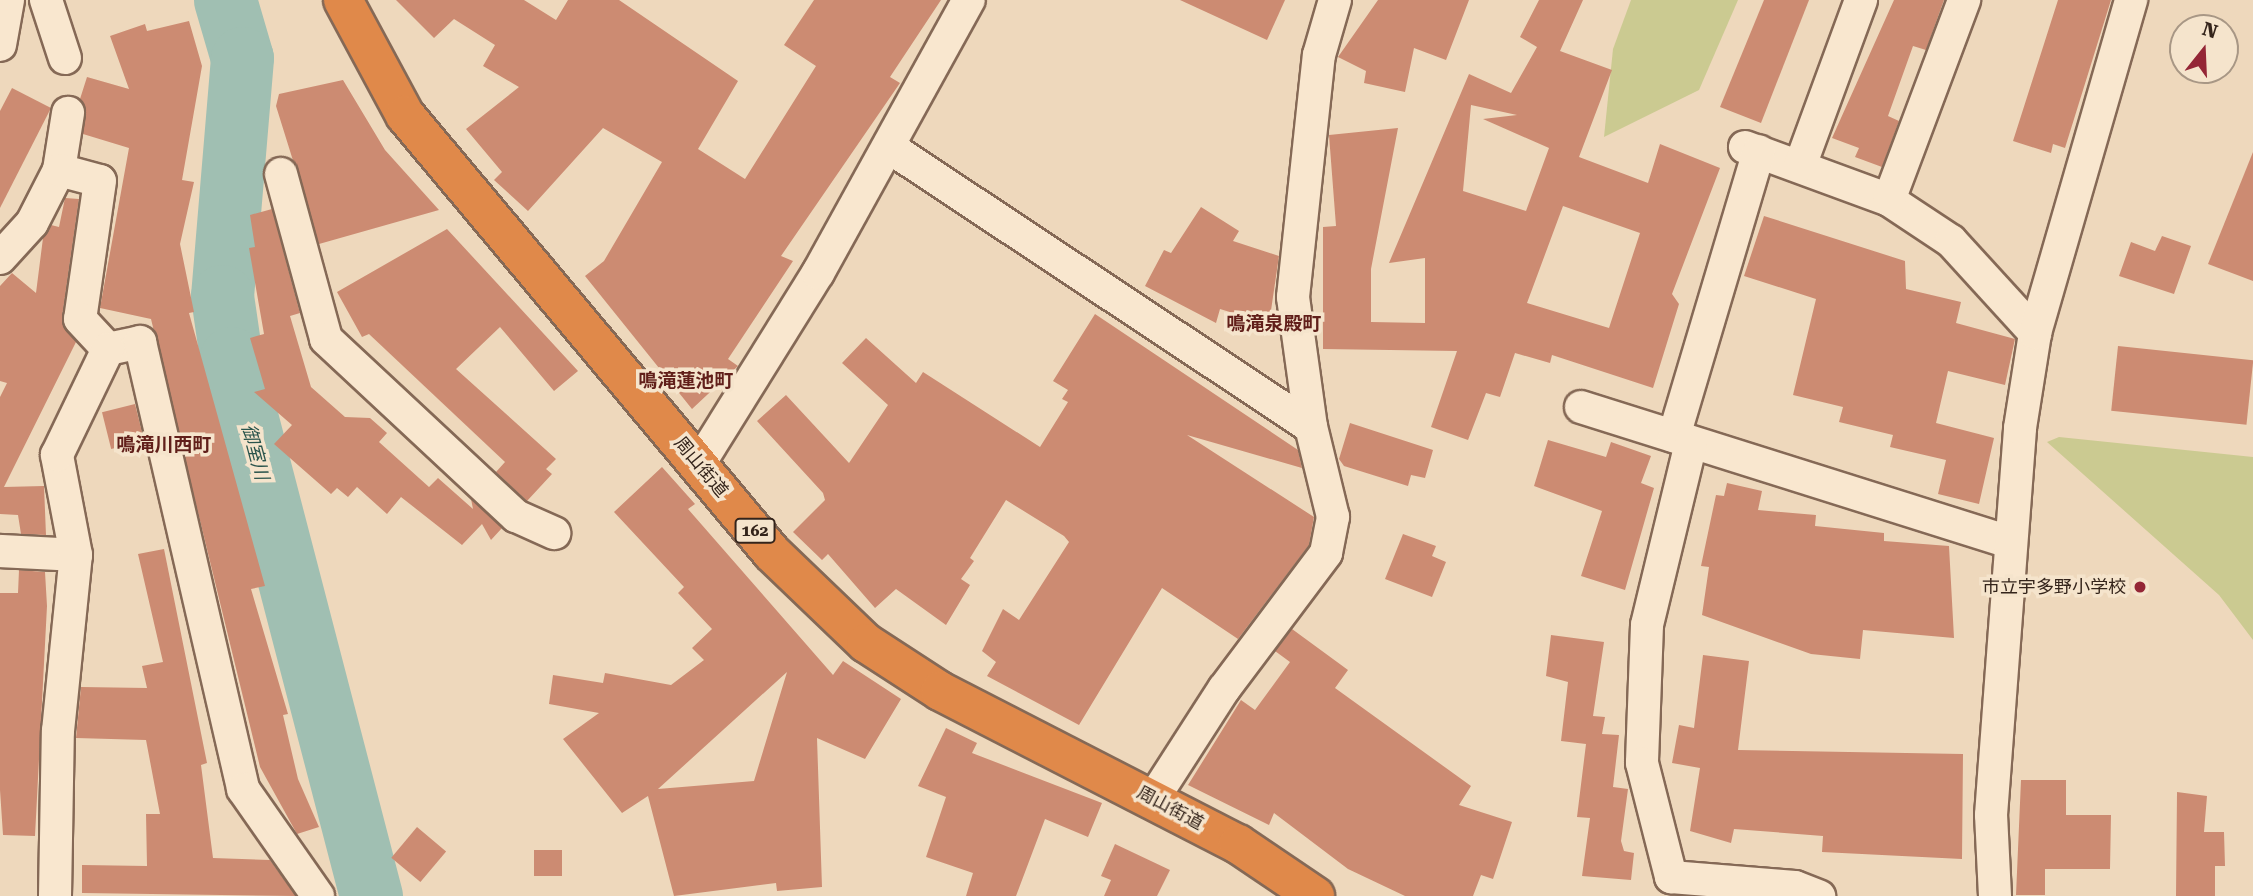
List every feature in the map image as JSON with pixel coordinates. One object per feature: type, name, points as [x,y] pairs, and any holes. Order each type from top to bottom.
[{"type":"highway","name":"周山街道","points":[[343,0],[405,115],[772,553],[866,643],[940,691],[1238,844],[1315,896]]},
{"type":"street","points":[[0,45],[8,0]]},
{"type":"street","points":[[46,0],[65,58]]},
{"type":"street","points":[[699,464],[889,147],[970,0]]},
{"type":"street","points":[[1153,799],[1224,689],[1326,553],[1333,517],[1311,428],[1293,297],[1319,55],[1335,0]]},
{"type":"street","points":[[1800,166],[1861,0]]},
{"type":"street","points":[[1889,200],[1964,0]]},
{"type":"street","points":[[1995,896],[1991,815],[2009,542],[2035,333],[2131,0]]},
{"type":"street","points":[[0,258],[32,223],[59,170],[68,113]]},
{"type":"street","points":[[889,147],[1311,428]]},
{"type":"street","points":[[1819,896],[1795,887],[1671,877],[1642,763],[1647,625],[1683,439],[1752,149],[1889,200],[1951,241],[2035,333]]},
{"type":"street","points":[[59,170],[100,181],[80,319],[108,349]]},
{"type":"street","points":[[281,174],[326,339],[516,516],[554,533]]},
{"type":"street","points":[[108,349],[140,342],[243,789],[318,896]]},
{"type":"street","points":[[55,896],[58,731],[76,555],[57,455],[108,349]]},
{"type":"street","points":[[1580,407],[2009,542]]},
{"type":"street","points":[[0,551],[76,555]]},
{"type":"shaded area","points":[[1631,0],[1738,0],[1699,90],[1604,137],[1613,49]]},
{"type":"shaded area","points":[[2059,437],[2253,457],[2253,640],[2219,595],[2047,442]]},
{"type":"building","points":[[396,0],[524,0],[556,20],[568,0],[619,0],[738,81],[698,149],[745,179],[816,66],[784,45],[814,0],[941,0],[890,77],[900,83],[781,256],[793,261],[728,359],[738,366],[692,409],[585,276],[604,261],[662,162],[603,128],[528,211],[494,180],[502,172],[466,129],[519,87],[483,66],[495,45],[454,19],[434,38]]},
{"type":"building","points":[[1180,0],[1285,0],[1267,40]]},
{"type":"building","points":[[1378,0],[1469,0],[1446,60],[1414,48],[1405,92],[1364,83],[1366,71],[1338,57]]},
{"type":"building","points":[[1539,0],[1583,0],[1560,51],[1612,70],[1579,157],[1648,183],[1660,144],[1720,168],[1672,294],[1679,304],[1653,388],[1552,355],[1550,363],[1515,353],[1500,397],[1486,393],[1468,440],[1431,427],[1457,351],[1323,349],[1323,227],[1336,226],[1329,135],[1398,128],[1371,269],[1371,322],[1425,323],[1425,258],[1389,263],[1469,74],[1511,93],[1537,47],[1520,37]],"holes":[[[1471,105],[1517,115],[1483,119],[1549,148],[1526,211],[1463,191]],[[1563,206],[1640,233],[1609,328],[1527,303]]]},
{"type":"building","points":[[1764,0],[1809,0],[1761,123],[1720,107]]},
{"type":"building","points":[[1894,0],[1944,0],[1926,50],[1913,46],[1888,116],[1899,121],[1882,167],[1855,157],[1859,148],[1832,138]]},
{"type":"building","points":[[2058,0],[2111,0],[2065,148],[2053,144],[2051,153],[2013,141]]},
{"type":"building","points":[[189,21],[202,66],[182,180],[194,182],[180,244],[194,312],[189,313],[265,586],[251,589],[288,714],[283,715],[298,779],[319,827],[297,834],[260,767],[151,319],[100,308],[129,148],[83,134],[80,99],[87,77],[129,89],[110,36],[145,24],[147,31]]},
{"type":"building","points":[[343,80],[385,150],[439,210],[319,244],[276,106],[279,94]]},
{"type":"building","points":[[12,88],[51,108],[0,208],[0,111]]},
{"type":"building","points":[[2253,152],[2253,281],[2208,264]]},
{"type":"building","points":[[65,198],[79,199],[62,317],[76,342],[4,487],[44,486],[46,535],[21,534],[18,515],[0,514],[0,397],[7,383],[0,381],[0,286],[12,273],[36,293],[43,238],[51,225],[59,227]]},
{"type":"building","points":[[1201,207],[1239,231],[1233,241],[1279,256],[1269,324],[1220,309],[1216,323],[1145,286],[1164,250],[1171,253]]},
{"type":"building","points":[[272,209],[300,313],[290,316],[311,387],[345,417],[370,418],[387,433],[379,442],[429,487],[438,478],[473,509],[471,499],[502,528],[491,540],[482,524],[462,545],[401,497],[387,514],[357,487],[348,497],[337,488],[331,494],[274,444],[292,425],[254,392],[265,389],[250,338],[264,334],[249,248],[255,247],[250,215]]},
{"type":"building","points":[[1764,216],[1905,261],[1906,289],[1961,302],[1956,323],[2015,339],[2005,385],[1948,371],[1936,423],[1994,438],[1979,504],[1938,494],[1946,460],[1890,447],[1893,435],[1839,422],[1843,407],[1793,395],[1816,299],[1744,276]]},
{"type":"building","points":[[447,229],[578,371],[554,391],[500,327],[456,369],[556,459],[546,469],[552,474],[527,501],[496,472],[505,462],[369,334],[362,337],[337,292]]},
{"type":"building","points":[[2162,236],[2191,246],[2174,294],[2119,276],[2131,242],[2155,251]]},
{"type":"building","points":[[1095,314],[1298,450],[1302,468],[1187,435],[1314,517],[1309,545],[1238,639],[1162,588],[1079,725],[987,676],[996,662],[982,651],[1003,609],[1019,620],[1069,542],[1064,536],[1006,500],[970,558],[974,561],[961,579],[970,585],[946,625],[896,589],[875,608],[828,554],[822,560],[793,532],[825,500],[823,493],[757,421],[786,395],[849,463],[888,405],[842,363],[866,338],[916,383],[923,372],[1040,447],[1068,402],[1062,399],[1068,390],[1053,381]]},
{"type":"building","points":[[2118,346],[2253,360],[2246,425],[2111,411]]},
{"type":"building","points":[[135,404],[144,441],[111,449],[102,412]]},
{"type":"building","points":[[1350,423],[1433,450],[1425,478],[1411,475],[1408,486],[1344,466],[1339,459]]},
{"type":"building","points":[[1548,440],[1606,457],[1611,442],[1651,456],[1641,483],[1654,488],[1625,590],[1581,576],[1602,511],[1534,486]]},
{"type":"building","points":[[662,467],[695,504],[688,509],[833,675],[843,661],[901,699],[865,759],[817,738],[822,887],[777,891],[776,883],[674,896],[648,796],[622,813],[563,739],[599,713],[549,704],[553,675],[603,683],[605,673],[671,685],[704,660],[692,648],[712,629],[678,593],[684,587],[614,512]],"holes":[[[787,672],[754,781],[658,789]]]},
{"type":"building","points":[[1727,483],[1762,491],[1758,510],[1816,515],[1815,526],[1884,533],[1884,541],[1949,546],[1954,638],[1863,630],[1860,659],[1811,654],[1702,615],[1709,567],[1701,566],[1716,495],[1724,496]]},
{"type":"building","points":[[1403,534],[1436,546],[1432,556],[1446,562],[1432,597],[1385,579]]},
{"type":"building","points":[[164,549],[207,763],[201,765],[213,858],[270,860],[296,896],[82,893],[82,865],[147,866],[146,814],[160,814],[146,740],[76,738],[81,687],[147,688],[142,666],[163,662],[138,554]]},
{"type":"building","points":[[19,570],[45,572],[47,606],[35,836],[3,835],[0,790],[0,593],[18,593]]},
{"type":"building","points":[[1292,629],[1348,670],[1335,688],[1471,786],[1459,805],[1512,822],[1493,879],[1481,875],[1473,896],[1405,896],[1348,869],[1274,813],[1269,825],[1188,785],[1241,700],[1255,710],[1290,662],[1275,651]]},
{"type":"building","points":[[1551,635],[1604,642],[1593,716],[1605,717],[1602,734],[1619,735],[1613,787],[1628,789],[1621,841],[1624,851],[1634,853],[1631,880],[1582,876],[1590,818],[1577,817],[1586,744],[1561,741],[1568,682],[1546,676]]},
{"type":"building","points":[[1703,655],[1749,661],[1738,750],[1963,754],[1962,859],[1822,852],[1823,836],[1734,829],[1731,843],[1690,831],[1700,768],[1672,763],[1679,725],[1694,728]]},
{"type":"building","points":[[946,728],[977,743],[972,753],[1102,803],[1088,837],[1045,819],[1016,896],[966,896],[973,873],[926,857],[946,797],[918,786]]},
{"type":"building","points":[[2021,780],[2066,780],[2066,815],[2111,815],[2110,869],[2045,869],[2045,895],[2016,895]]},
{"type":"building","points":[[2177,792],[2207,796],[2204,832],[2224,832],[2225,866],[2215,866],[2215,896],[2176,896]]},
{"type":"building","points":[[417,827],[446,851],[420,882],[391,858]]},
{"type":"building","points":[[1115,844],[1170,870],[1157,896],[1104,896],[1111,880],[1101,876]]},
{"type":"building","points":[[534,850],[562,850],[562,876],[534,876]]},
{"type":"waterway","name":"御室川","points":[[225,0],[242,58],[222,296],[231,358],[371,896]]},
{"type":"place","name":"市立宇多野小学校","points":[[2140,587]]},
{"type":"district","name":"鳴滝泉殿町","points":[[1274,324]]},
{"type":"district","name":"鳴滝蓮池町","points":[[686,381]]},
{"type":"district","name":"鳴滝川西町","points":[[164,445]]}]
